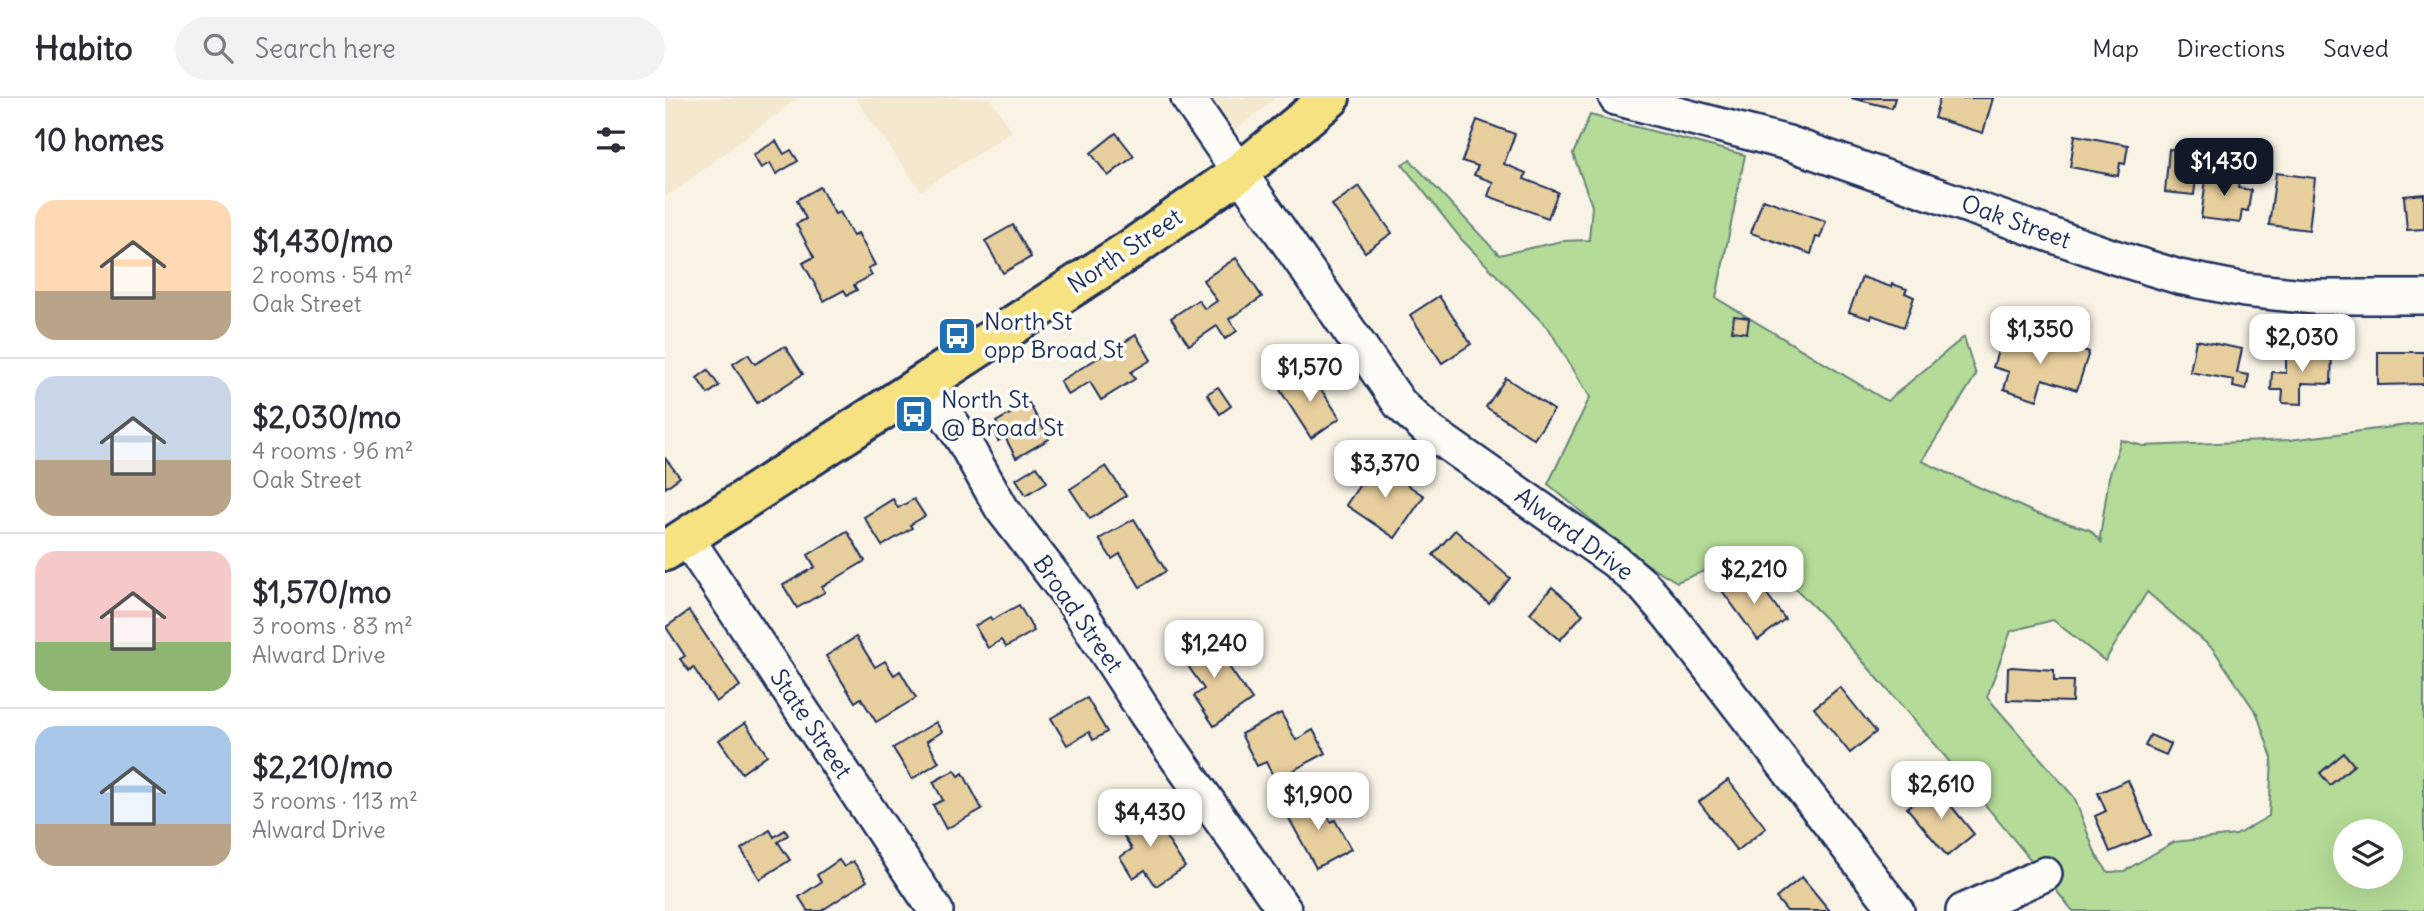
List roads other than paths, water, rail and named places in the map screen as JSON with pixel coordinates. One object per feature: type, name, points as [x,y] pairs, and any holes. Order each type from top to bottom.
[{"type":"main road","name":"North Street","points":[[676,544],[1131,249],[1239,173],[1330,98]]},
{"type":"street","name":"Alward Drive","points":[[1188,98],[1400,404],[1428,430],[1615,561],[1643,584],[1897,911]]},
{"type":"street","name":"Oak Street","points":[[1616,98],[1788,143],[2113,257],[2179,277],[2245,290],[2314,297],[2424,297]]},
{"type":"street","name":"Broad Street","points":[[925,382],[964,440],[1002,509],[1073,601],[1146,714],[1285,911]]},
{"type":"street","name":"State Street","points":[[676,544],[936,911]]},
{"type":"street","points":[[1963,911],[2045,874]]},
{"type":"place","name":"North St opp Broad St","points":[[957,336]]},
{"type":"place","name":"North St @ Broad St","points":[[914,414]]}]
